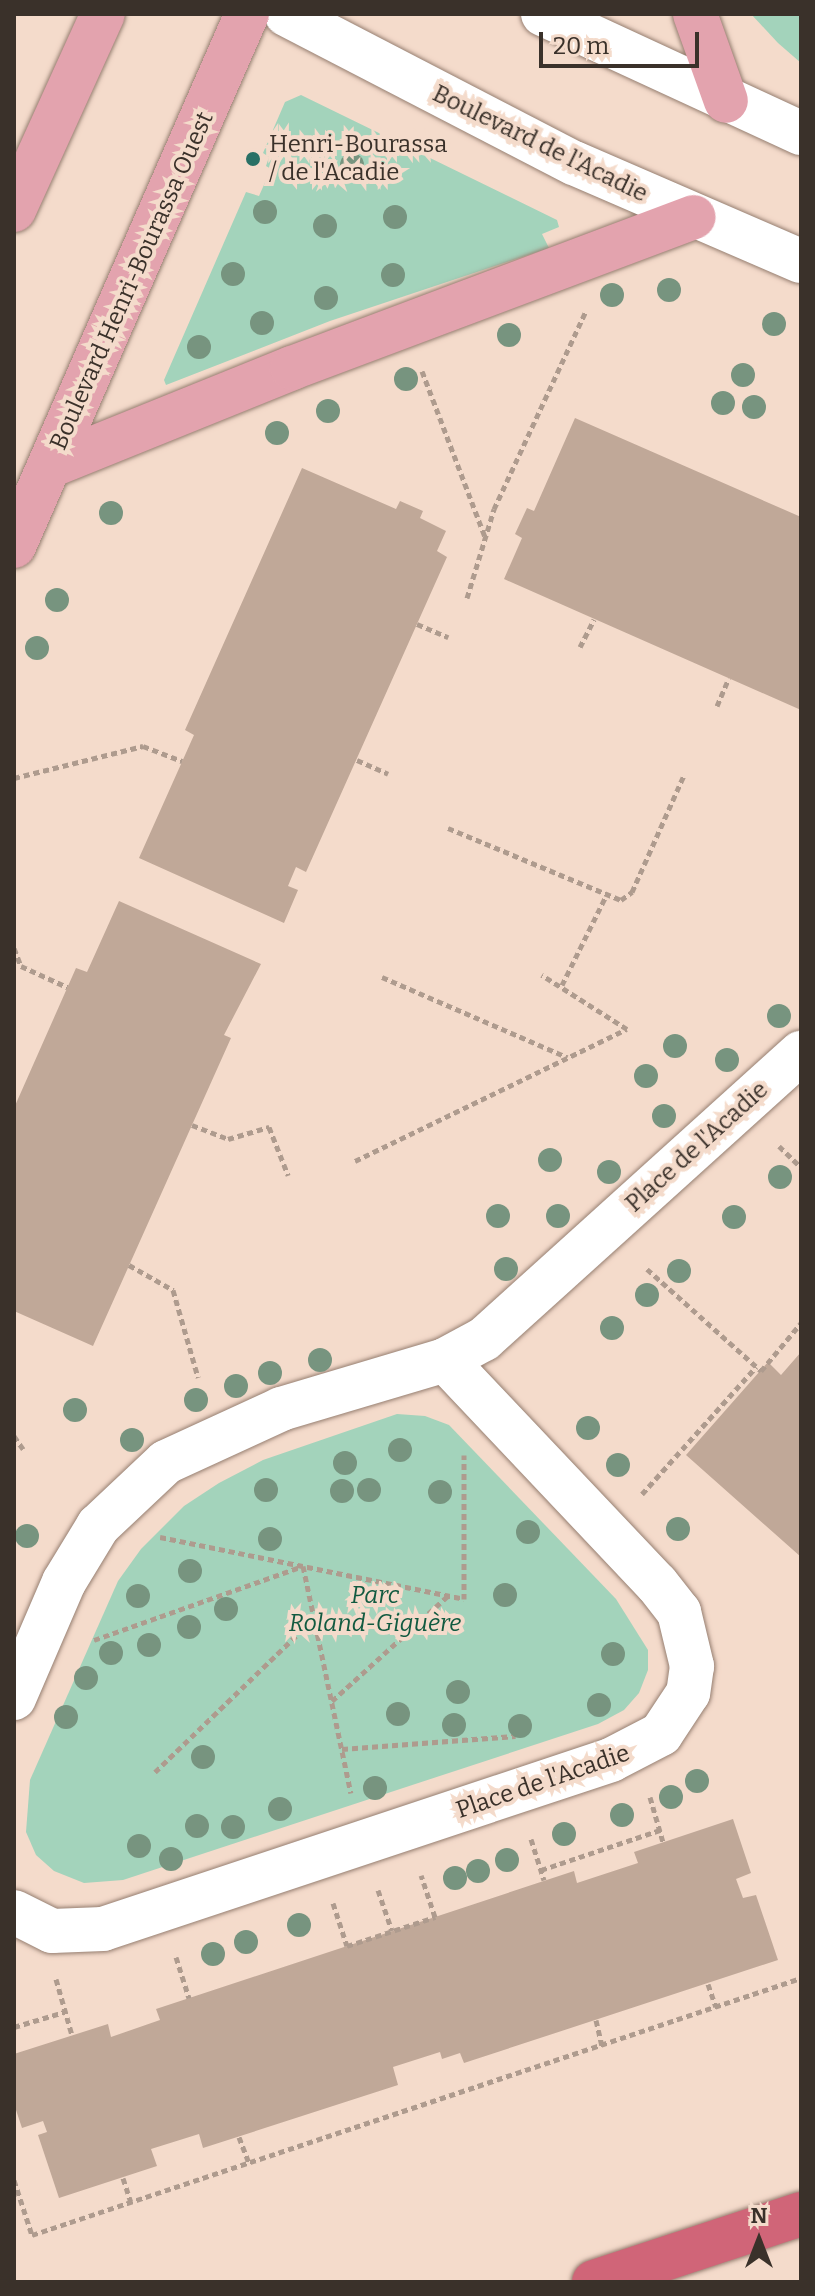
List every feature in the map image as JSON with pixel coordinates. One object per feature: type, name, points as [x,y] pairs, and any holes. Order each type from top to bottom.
[{"type":"highway","points":[[594,2282],[801,2214]]},
{"type":"main road","points":[[14,210],[103,14]]},
{"type":"main road","name":"Boulevard Henri-Bourassa Ouest","points":[[14,546],[247,14]]},
{"type":"main road","points":[[695,14],[726,101]]},
{"type":"main road","points":[[52,465],[292,368],[694,217]]},
{"type":"street","name":"Boulevard de l'Acadie","points":[[286,14],[574,163],[801,261]]},
{"type":"street","points":[[543,14],[801,133]]},
{"type":"street","name":"Place de l'Acadie","points":[[14,1698],[64,1582],[98,1526],[166,1462],[281,1409],[445,1360],[484,1339],[801,1053]]},
{"type":"street","name":"Place de l'Acadie","points":[[14,1912],[52,1931],[103,1929],[641,1749],[676,1717],[688,1693],[692,1666],[679,1612],[445,1360]]},
{"type":"path","points":[[467,598],[485,538],[589,304]]},
{"type":"path","points":[[417,358],[485,538]]},
{"type":"path","points":[[580,647],[594,619]]},
{"type":"path","points":[[417,624],[448,637]]},
{"type":"path","points":[[717,706],[729,678]]},
{"type":"path","points":[[14,778],[143,746],[182,761]]},
{"type":"path","points":[[357,760],[388,774]]},
{"type":"path","points":[[448,828],[621,900],[632,892],[684,775]]},
{"type":"path","points":[[562,985],[606,896]]},
{"type":"path","points":[[14,948],[21,966],[67,987]]},
{"type":"path","points":[[355,1161],[627,1029],[542,975]]},
{"type":"path","points":[[382,977],[568,1058]]},
{"type":"path","points":[[192,1125],[228,1139],[269,1127],[288,1175]]},
{"type":"path","points":[[779,1146],[801,1167]]},
{"type":"path","points":[[129,1265],[173,1290],[198,1377]]},
{"type":"path","points":[[647,1269],[761,1371],[801,1323]]},
{"type":"path","points":[[636,1501],[756,1367]]},
{"type":"path","points":[[14,1436],[23,1449]]},
{"type":"path","points":[[143,1533],[464,1599],[464,1442]]},
{"type":"path","points":[[303,1566],[352,1795]]},
{"type":"path","points":[[77,1645],[303,1566]]},
{"type":"path","points":[[332,1701],[448,1595]]},
{"type":"path","points":[[155,1772],[300,1632],[316,1628]]},
{"type":"path","points":[[342,1749],[529,1735]]},
{"type":"path","points":[[649,1791],[663,1842]]},
{"type":"path","points":[[541,1870],[660,1830]]},
{"type":"path","points":[[529,1833],[544,1880]]},
{"type":"path","points":[[331,1898],[347,1946],[435,1917],[419,1871]]},
{"type":"path","points":[[375,1883],[392,1931]]},
{"type":"path","points":[[174,1950],[189,1998]]},
{"type":"path","points":[[56,1976],[72,2035]]},
{"type":"path","points":[[14,2180],[32,2235],[801,1978]]},
{"type":"path","points":[[708,1984],[716,2007]]},
{"type":"path","points":[[14,2027],[64,2012]]},
{"type":"path","points":[[596,2020],[602,2045]]},
{"type":"path","points":[[239,2137],[249,2163]]},
{"type":"path","points":[[123,2178],[131,2202]]},
{"type":"green space","points":[[751,14],[801,14],[801,63],[778,43]]},
{"type":"green space","points":[[301,95],[557,220],[559,227],[542,234],[549,248],[330,321],[166,385],[164,380],[246,192],[259,196],[271,169],[266,166],[269,157],[263,153],[285,102]]},
{"type":"green space","name":"Parc Roland-Giguère","points":[[397,1414],[425,1416],[449,1425],[616,1599],[648,1650],[648,1670],[639,1693],[624,1710],[598,1724],[123,1880],[84,1883],[54,1871],[36,1855],[26,1832],[30,1780],[118,1581],[141,1549],[184,1506],[219,1483],[263,1460]]},
{"type":"building","points":[[575,418],[801,517],[801,710],[504,579],[522,538],[515,534],[527,508],[534,511]]},
{"type":"building","points":[[302,468],[396,509],[400,501],[423,511],[420,518],[446,531],[437,551],[447,557],[306,872],[296,867],[288,886],[298,890],[284,923],[139,858],[194,735],[185,730]]},
{"type":"building","points":[[119,901],[261,964],[224,1035],[231,1038],[93,1346],[14,1311],[14,1108],[76,968],[87,972]]},
{"type":"building","points":[[801,1352],[801,1557],[686,1455],[768,1362],[781,1375]]},
{"type":"building","points":[[733,1819],[751,1873],[736,1879],[743,1898],[756,1895],[778,1960],[464,2063],[460,2053],[442,2059],[440,2052],[393,2067],[398,2085],[203,2148],[199,2134],[151,2149],[157,2166],[59,2198],[38,2135],[47,2132],[43,2121],[22,2128],[14,2104],[14,2054],[108,2024],[111,2037],[160,2020],[156,2009],[574,1871],[577,1883],[638,1863],[634,1852]]},
{"type":"place","name":"Henri-Bourassa / de l'Acadie","points":[[253,159]]}]
